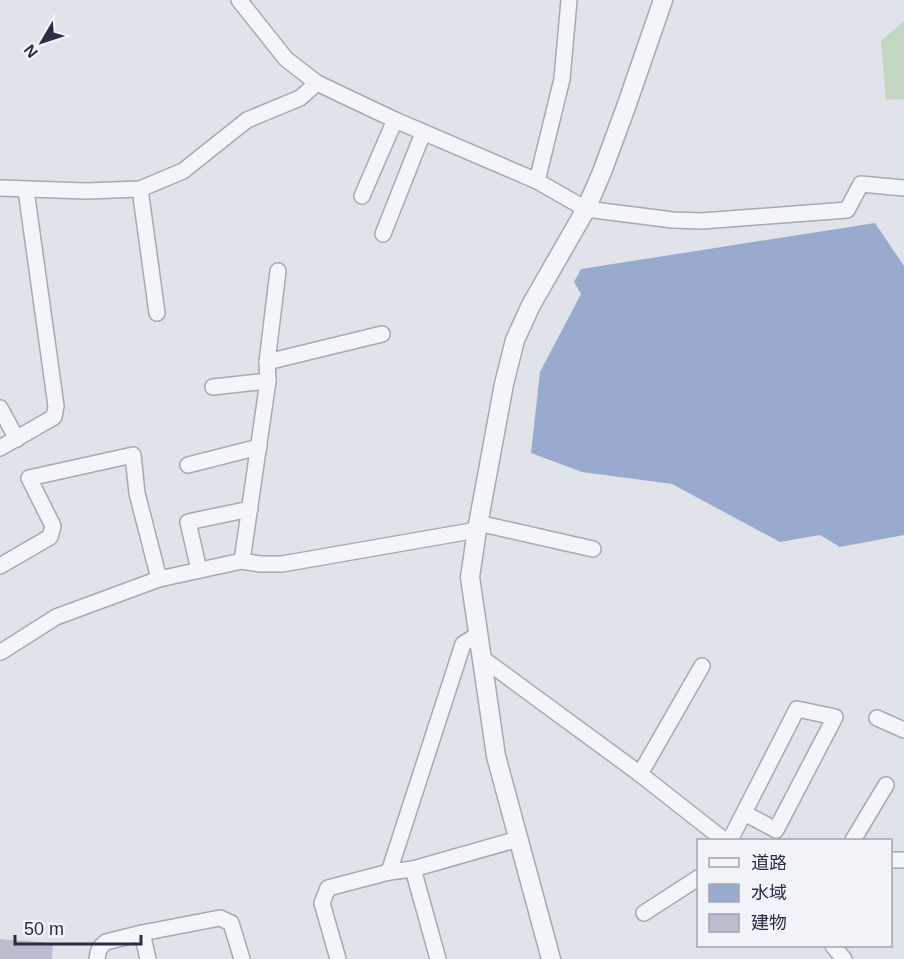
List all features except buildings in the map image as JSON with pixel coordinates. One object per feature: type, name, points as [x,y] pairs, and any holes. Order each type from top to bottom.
[{"type":"street","points":[[239,0],[286,59],[317,83],[423,133],[537,181],[586,209],[673,220],[702,221],[847,210],[861,184],[904,188]]},
{"type":"street","points":[[537,181],[562,80],[569,0]]},
{"type":"street","points":[[551,959],[496,756],[470,577],[477,526],[504,384],[515,340],[531,304],[586,209],[626,107],[663,0]]},
{"type":"street","points":[[0,188],[86,191],[140,189],[183,171],[246,120],[300,98],[317,83]]},
{"type":"street","points":[[362,196],[395,120]]},
{"type":"street","points":[[383,234],[423,133]]},
{"type":"street","points":[[140,189],[157,313]]},
{"type":"street","points":[[0,448],[54,417],[56,406],[26,190]]},
{"type":"street","points":[[242,561],[268,381],[267,362],[278,271]]},
{"type":"street","points":[[267,362],[382,334]]},
{"type":"street","points":[[213,387],[268,381]]},
{"type":"street","points":[[0,408],[17,440]]},
{"type":"street","points":[[188,465],[259,447]]},
{"type":"street","points":[[0,566],[50,537],[52,526],[29,478],[133,455],[137,493],[159,579]]},
{"type":"street","points":[[199,570],[188,522],[250,509]]},
{"type":"street","points":[[0,651],[56,617],[159,579],[242,561],[282,564],[477,526],[592,549]]},
{"type":"street","points":[[389,872],[463,644],[479,634]]},
{"type":"street","points":[[482,658],[640,774],[723,839]]},
{"type":"street","points":[[640,774],[702,666]]},
{"type":"street","points":[[731,839],[796,709],[835,717],[776,830],[744,813]]},
{"type":"street","points":[[877,718],[904,730]]},
{"type":"street","points":[[854,839],[885,784]]},
{"type":"street","points":[[338,959],[322,903],[328,888],[389,872],[412,869],[518,839]]},
{"type":"street","points":[[412,869],[438,959]]},
{"type":"street","points":[[644,913],[697,879]]},
{"type":"street","points":[[97,959],[98,951],[106,942],[220,918],[231,923],[242,959]]},
{"type":"street","points":[[142,933],[148,959]]},
{"type":"street","points":[[835,947],[844,959]]},
{"type":"green space","points":[[904,21],[904,99],[886,100],[881,41]]},
{"type":"water","points":[[875,223],[904,266],[904,535],[840,547],[820,535],[780,542],[672,484],[582,472],[531,453],[540,372],[581,294],[574,282],[581,269]]}]
